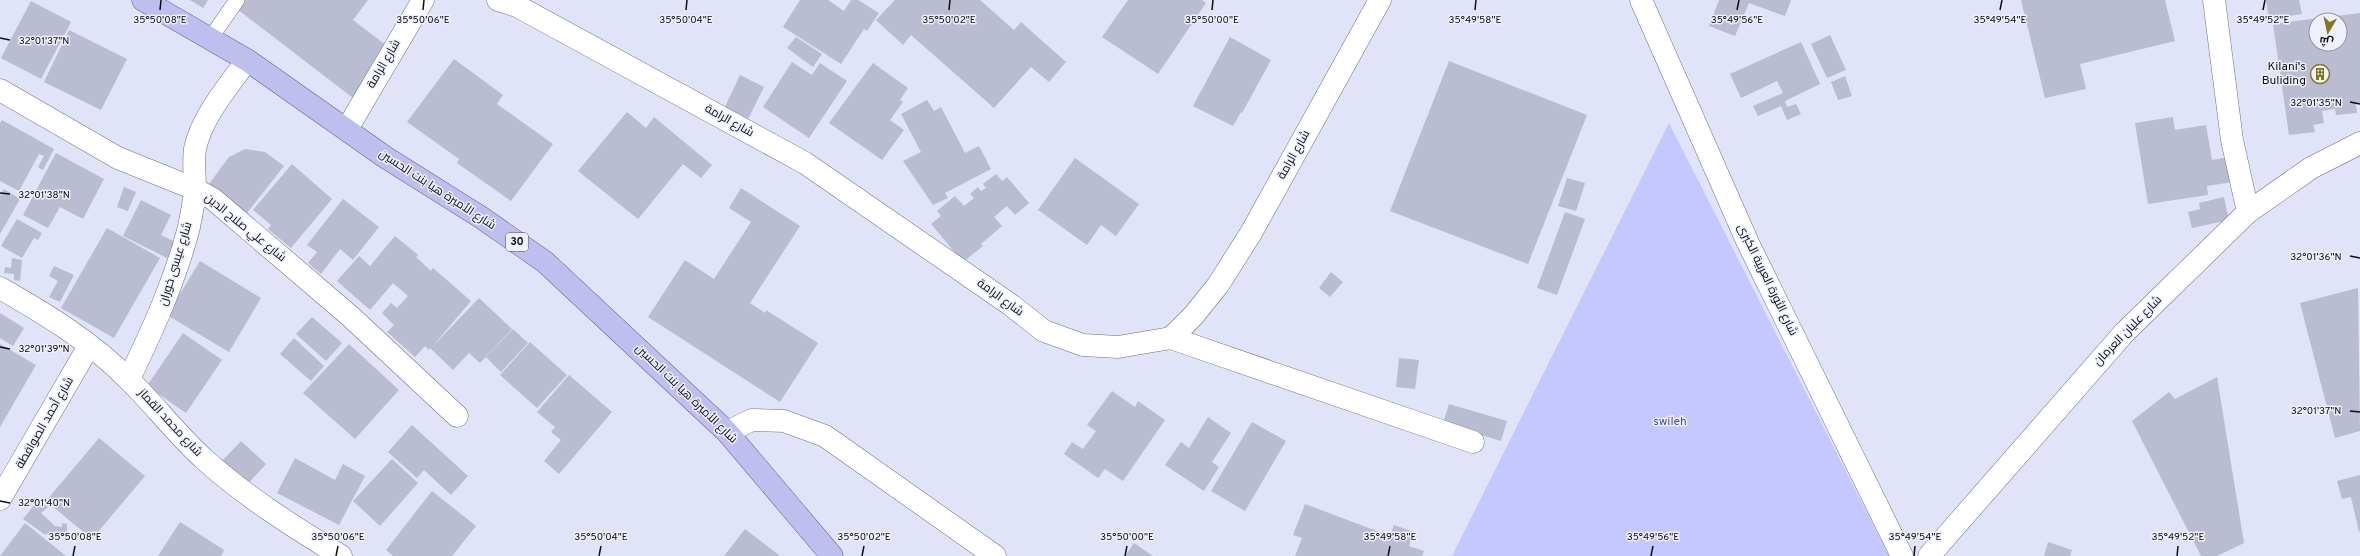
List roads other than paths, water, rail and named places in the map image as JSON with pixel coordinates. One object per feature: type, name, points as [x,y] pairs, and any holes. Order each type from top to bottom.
[{"type":"main road","name":"شارع الأميرة هيا بنت الحسين","points":[[143,0],[247,60],[385,157],[482,218],[545,262],[727,432],[832,556]]},
{"type":"street","name":"شارع الرامة","points":[[347,129],[423,0]]},
{"type":"street","name":"شارع الرامة","points":[[498,0],[517,6],[805,163],[1011,304],[1044,331],[1082,345],[1118,348],[1171,338],[1194,315],[1218,285],[1251,233],[1380,0]]},
{"type":"street","name":"شارع الثورة العربية الكبرى","points":[[1641,0],[1748,243],[1902,556]]},
{"type":"street","points":[[2214,0],[2232,140],[2248,212]]},
{"type":"street","name":"شارع عيسى خوران","points":[[129,379],[161,313],[189,225],[195,188],[193,166],[199,137],[214,106],[247,60]]},
{"type":"street","name":"شارع علي صلاح الدين","points":[[0,90],[118,158],[195,188],[213,199],[250,229],[350,316],[457,416]]},
{"type":"street","name":"شارع عليان العرمان","points":[[1929,556],[2124,333],[2248,212],[2311,168],[2360,143]]},
{"type":"street","name":"شارع محمد القماز","points":[[0,288],[89,346],[129,379],[175,432],[225,477],[273,512],[341,556]]},
{"type":"street","points":[[1171,338],[1473,442]]},
{"type":"street","name":"شارع أحمد الصوافطة","points":[[0,499],[89,346]]},
{"type":"street","points":[[727,432],[752,420],[784,421],[825,436],[995,556]]},
{"type":"lane","points":[[210,39],[237,0]]},
{"type":"place","name":"Kilani's Buliding","points":[[2320,74]]},
{"type":"park label","name":"swileh","points":[[1670,422]]}]
